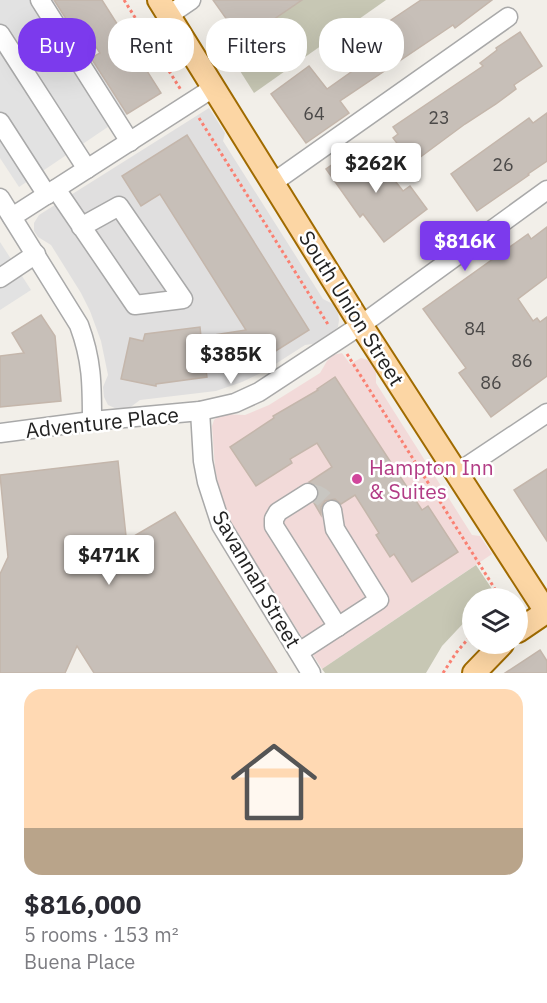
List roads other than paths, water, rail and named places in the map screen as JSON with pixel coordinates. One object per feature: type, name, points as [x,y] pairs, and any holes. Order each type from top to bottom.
[{"type":"main road","name":"South Union Street","points":[[164,8],[362,325],[547,612]]},
{"type":"main road","points":[[528,624],[547,612]]},
{"type":"main road","points":[[474,673],[492,654]]},
{"type":"street","points":[[40,0],[130,142]]},
{"type":"street","points":[[164,8],[191,0]]},
{"type":"street","points":[[274,182],[508,17]]},
{"type":"street","points":[[0,34],[87,169]]},
{"type":"street","points":[[12,217],[213,88]]},
{"type":"street","points":[[0,122],[81,227],[135,305],[183,299],[119,206],[81,227]]},
{"type":"street","name":"Adventure Place","points":[[0,433],[92,421],[200,411],[235,403],[259,392],[362,325],[547,190]]},
{"type":"street","points":[[0,198],[78,325],[88,348],[91,367],[92,421]]},
{"type":"street","points":[[0,278],[36,254]]},
{"type":"street","name":"Savannah Street","points":[[200,411],[203,461],[207,482],[221,525],[311,673]]},
{"type":"street","points":[[457,473],[547,413]]},
{"type":"street","points":[[308,493],[278,512],[274,519],[274,526],[338,627]]},
{"type":"street","points":[[298,652],[379,600],[335,529],[332,510]]},
{"type":"tunnel","points":[[308,493],[322,497],[332,510]]},
{"type":"place","name":"Hampton Inn & Suites","points":[[357,479]]}]
